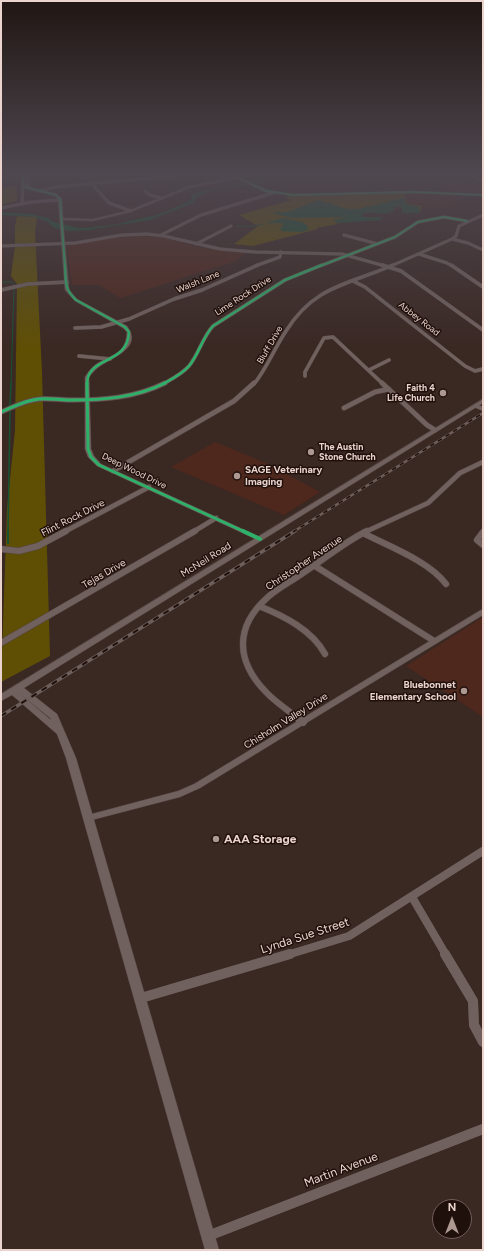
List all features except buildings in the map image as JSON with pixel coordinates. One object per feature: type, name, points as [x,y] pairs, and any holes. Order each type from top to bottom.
[{"type":"main road","name":"McNeil Road","points":[[1,698],[483,401]]},
{"type":"main road","points":[[15,689],[61,734],[71,758],[212,1250]]},
{"type":"street","name":"Deep Wood Drive","points":[[63,231],[68,292],[73,298],[128,330],[129,337],[124,350],[94,368],[88,374],[87,399],[89,453],[99,465],[260,539]]},
{"type":"street","points":[[161,235],[167,231]]},
{"type":"street","points":[[196,244],[221,231]]},
{"type":"street","name":"Lime Rock Drive","points":[[1,412],[24,402],[36,400],[129,397],[151,391],[178,375],[190,365],[208,331],[215,324],[285,280],[378,244],[403,231]]},
{"type":"street","points":[[452,239],[456,236],[457,231]]},
{"type":"street","points":[[1,246],[64,244],[88,242],[128,235],[161,235],[220,249],[349,255],[404,273],[483,330]]},
{"type":"street","points":[[344,235],[378,244]]},
{"type":"street","points":[[452,239],[468,243],[483,250]]},
{"type":"street","name":"Bluff Drive","points":[[113,471],[234,402],[249,390],[258,380],[286,331],[306,306],[326,292],[389,267],[452,239]]},
{"type":"street","name":"Walsh Lane","points":[[117,323],[140,315],[174,299],[202,290],[249,268],[280,257],[281,252]]},
{"type":"street","points":[[419,254],[447,263],[483,287]]},
{"type":"street","name":"Abbey Road","points":[[353,281],[365,287],[465,366],[476,371],[483,369]]},
{"type":"street","points":[[1,290],[27,284],[67,282]]},
{"type":"street","points":[[74,328],[101,327],[117,323]]},
{"type":"street","points":[[305,376],[324,338],[328,336],[333,337],[435,430]]},
{"type":"street","points":[[80,356],[110,359]]},
{"type":"street","points":[[369,370],[389,360]]},
{"type":"street","points":[[344,408],[375,392],[389,389]]},
{"type":"street","points":[[476,406],[483,409]]},
{"type":"street","name":"Christopher Avenue","points":[[303,722],[266,692],[253,678],[245,663],[242,644],[245,629],[251,615],[268,598],[363,533],[428,503],[460,473],[483,462]]},
{"type":"street","name":"Flint Rock Drive","points":[[1,549],[19,551],[38,546],[149,488]]},
{"type":"street","name":"Tejas Drive","points":[[1,644],[169,547],[216,518]]},
{"type":"street","points":[[483,532],[477,540],[483,545]]},
{"type":"street","points":[[363,533],[440,575],[446,584]]},
{"type":"street","points":[[314,566],[344,583],[434,641]]},
{"type":"street","points":[[259,606],[286,618],[318,642],[325,654]]},
{"type":"street","name":"Chisholm Valley Drive","points":[[88,818],[180,794],[212,778],[483,612]]},
{"type":"street","name":"Lynda Sue Street","points":[[140,998],[334,941],[362,929],[483,851]]},
{"type":"street","points":[[412,897],[473,1000],[474,1025],[483,1042]]},
{"type":"street","name":"Martin Avenue","points":[[208,1236],[483,1129]]},
{"type":"shaded area","points":[[15,231],[35,231],[42,372],[50,656],[1,682],[7,509],[15,430],[17,284],[11,276],[15,246]]},
{"type":"shaded area","points":[[251,231],[309,231],[253,246],[234,244]]},
{"type":"shaded area","points":[[154,235],[204,248],[245,253],[236,261],[120,298],[99,285],[72,285],[67,245],[128,236]]},
{"type":"shaded area","points":[[215,442],[266,463],[320,492],[284,515],[171,467]]},
{"type":"shaded area","name":"Bluebonnet Elementary School","points":[[483,617],[483,717],[406,666]]},
{"type":"waterway","points":[[1,282],[12,282],[14,285]]},
{"type":"waterway","points":[[11,384],[14,288]]},
{"type":"waterway","points":[[10,406],[11,383]]},
{"type":"waterway","points":[[8,532],[10,411]]},
{"type":"waterway","points":[[8,532],[8,543]]},
{"type":"railway","points":[[293,532],[483,413]]},
{"type":"railway","points":[[1,716],[295,531]]},
{"type":"cycle path","points":[[62,231],[67,290],[76,300],[125,327],[129,332],[129,341],[125,348],[120,353],[98,365],[87,377],[88,449],[91,457],[99,465],[260,539]]},
{"type":"cycle path","points":[[1,412],[38,399],[99,400],[129,396],[157,387],[171,380],[189,366],[205,336],[213,326],[285,280],[395,237],[404,231]]},
{"type":"place","name":"Faith 4 Life Church","points":[[443,393]]},
{"type":"place","name":"The Austin Stone Church","points":[[311,452]]},
{"type":"place","name":"SAGE Veterinary Imaging","points":[[237,476]]},
{"type":"place","name":"Bluebonnet Elementary School","points":[[464,691]]},
{"type":"place","name":"AAA Storage","points":[[216,839]]}]
